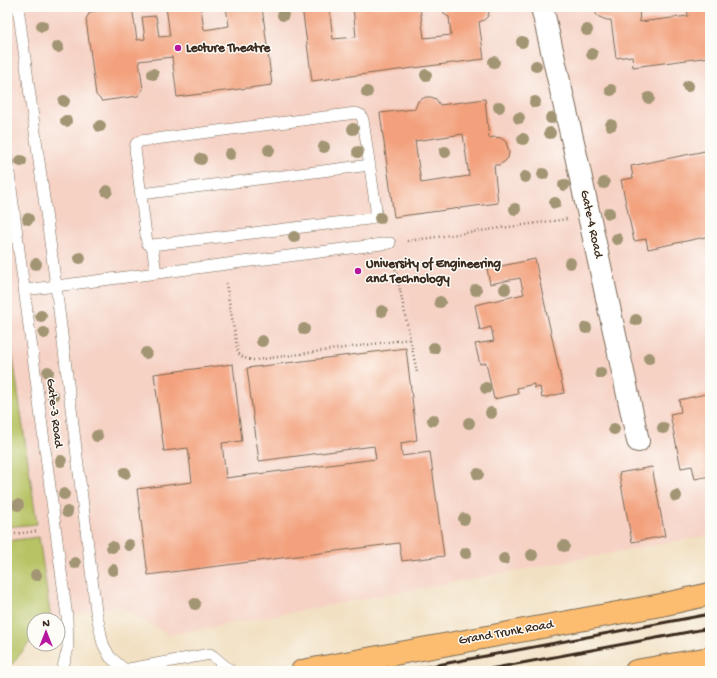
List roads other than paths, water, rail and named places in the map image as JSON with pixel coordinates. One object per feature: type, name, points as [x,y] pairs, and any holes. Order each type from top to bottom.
[{"type":"main road","name":"Grand Trunk Road","points":[[302,671],[661,605],[710,594]]},
{"type":"main road","points":[[636,671],[710,658]]},
{"type":"street","name":"Gate-4 Road","points":[[542,7],[638,441]]},
{"type":"lane","points":[[18,7],[56,286],[96,611],[103,644],[110,657],[121,670],[210,654],[230,671]]},
{"type":"lane","points":[[356,113],[361,115],[363,120],[376,209],[375,216],[369,219],[152,246],[147,243],[141,194],[135,149],[136,144],[140,141],[356,113]]},
{"type":"lane","name":"Gate-3 Road","points":[[7,158],[67,617],[68,648],[62,671]]},
{"type":"lane","points":[[141,194],[370,165]]},
{"type":"lane","points":[[24,290],[390,243]]},
{"type":"lane","points":[[152,246],[156,273]]},
{"type":"railway","points":[[405,671],[710,614]]},
{"type":"railway","points":[[479,671],[710,628]]},
{"type":"place","name":"Lecture Theatre","points":[[178,48]]},
{"type":"place","name":"University of Engineering and Technology","points":[[358,271]]}]
